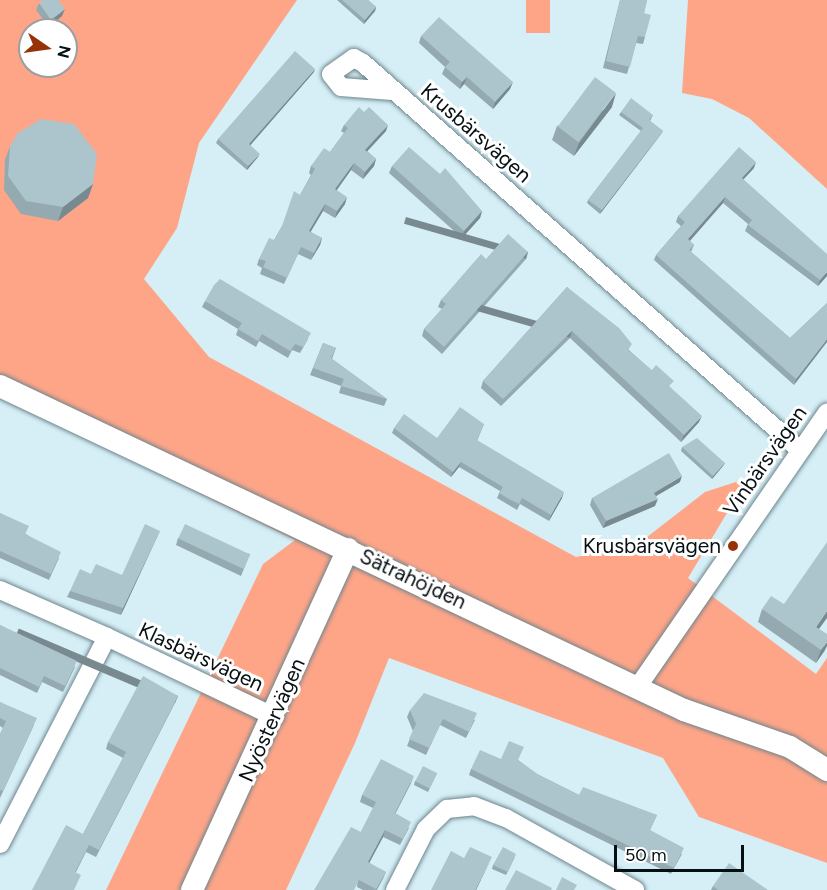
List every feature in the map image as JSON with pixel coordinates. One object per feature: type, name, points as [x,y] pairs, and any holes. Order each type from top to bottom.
[{"type":"street","name":"Krusbärsvägen","points":[[392,91],[799,449]]},
{"type":"street","name":"Sätrahöjden","points":[[0,386],[639,685],[684,710],[790,747],[827,770]]},
{"type":"street","name":"Vinbärsvägen","points":[[639,685],[799,449],[827,412]]},
{"type":"street","name":"Nyöstervägen","points":[[192,890],[275,717],[348,549]]},
{"type":"street","name":"Klasbärsvägen","points":[[0,590],[107,637],[275,717]]},
{"type":"street","name":"Klasbärsvägen","points":[[0,844],[107,637]]},
{"type":"street","points":[[395,890],[426,829],[447,809],[474,806],[506,818],[635,890]]},
{"type":"shaded area","points":[[0,0],[297,0],[199,143],[177,228],[144,279],[209,357],[576,557],[638,544],[705,492],[748,478],[688,578],[816,674],[827,658],[827,863],[699,817],[663,758],[389,658],[355,743],[286,890],[106,890],[263,564],[295,540],[0,396]]},
{"type":"shaded area","points":[[526,0],[550,0],[550,33],[526,33]]},
{"type":"shaded area","points":[[688,0],[827,0],[827,189],[749,118],[712,99],[682,93]]},
{"type":"building","points":[[43,0],[58,0],[65,9],[54,18],[50,18],[39,3]]},
{"type":"building","points":[[342,0],[368,0],[376,7],[365,20]]},
{"type":"building","points":[[620,0],[647,0],[644,13],[651,15],[645,37],[638,36],[630,67],[606,61]]},
{"type":"building","points":[[439,17],[513,82],[495,102],[467,77],[462,82],[445,67],[450,62],[421,36]]},
{"type":"building","points":[[295,51],[315,69],[249,144],[260,154],[248,166],[218,139]]},
{"type":"building","points":[[595,77],[616,93],[578,142],[558,127]]},
{"type":"building","points":[[631,98],[653,115],[649,120],[663,131],[602,210],[588,200],[643,128],[621,112]]},
{"type":"building","points":[[359,107],[364,112],[369,107],[388,125],[365,150],[376,159],[365,172],[354,163],[335,189],[347,197],[337,211],[325,204],[309,231],[322,238],[314,253],[301,247],[287,278],[263,267],[266,261],[259,259],[269,238],[274,240],[282,226],[294,191],[300,195],[315,169],[311,166],[324,148],[330,152],[348,128],[344,125]]},
{"type":"building","points":[[41,119],[74,124],[97,154],[93,184],[63,207],[26,201],[8,176],[10,146],[18,133]]},
{"type":"building","points":[[409,147],[440,174],[445,168],[482,211],[464,231],[392,166]]},
{"type":"building","points":[[739,147],[756,162],[742,178],[827,254],[827,272],[820,280],[748,225],[752,220],[725,197],[688,239],[694,245],[689,250],[790,338],[827,303],[827,339],[796,379],[656,255],[685,222],[678,216]]},
{"type":"building","points":[[508,234],[528,252],[444,347],[424,329],[446,304],[441,300],[481,254],[486,259]]},
{"type":"building","points":[[220,279],[311,333],[303,347],[295,344],[290,351],[262,334],[258,341],[238,329],[242,323],[205,301]]},
{"type":"building","points":[[567,287],[619,328],[632,344],[628,350],[652,370],[656,365],[674,381],[669,386],[702,416],[684,435],[572,331],[503,399],[483,381]]},
{"type":"building","points":[[323,343],[336,348],[331,358],[387,399],[341,386],[344,379],[313,368]]},
{"type":"building","points":[[460,407],[484,424],[477,440],[564,492],[551,515],[522,498],[519,504],[509,499],[499,493],[503,487],[461,462],[453,472],[394,428],[404,414],[437,438]]},
{"type":"building","points":[[697,438],[725,463],[713,476],[682,447]]},
{"type":"building","points":[[669,453],[682,476],[654,493],[658,499],[606,521],[592,498]]},
{"type":"building","points":[[0,513],[29,526],[25,534],[61,552],[51,574],[0,551]]},
{"type":"building","points":[[145,524],[160,531],[123,608],[70,591],[80,569],[91,574],[96,564],[122,575]]},
{"type":"building","points":[[185,524],[250,554],[243,569],[178,539]]},
{"type":"building","points":[[827,542],[827,611],[816,627],[827,634],[827,642],[821,650],[762,609],[771,596],[784,604]]},
{"type":"building","points":[[0,625],[77,661],[65,686],[44,676],[39,687],[0,668]]},
{"type":"building","points":[[143,676],[178,696],[99,850],[89,845],[75,872],[81,875],[74,890],[32,890],[66,825],[83,834],[126,752],[108,742]]},
{"type":"building","points":[[424,693],[477,713],[469,732],[443,719],[429,748],[409,739],[416,724],[410,710]]},
{"type":"building","points":[[0,702],[37,718],[3,791],[0,790],[0,734],[6,721],[0,718]]},
{"type":"building","points":[[509,741],[524,747],[518,760],[537,774],[579,795],[583,787],[657,815],[650,830],[684,848],[674,868],[471,769],[480,750],[501,759]]},
{"type":"building","points":[[381,759],[414,776],[395,813],[411,822],[403,839],[385,830],[368,862],[386,872],[376,889],[359,880],[354,890],[314,890],[351,827],[361,832],[376,802],[362,795]]},
{"type":"building","points":[[423,766],[437,773],[430,788],[415,781]]},
{"type":"building","points":[[470,847],[492,857],[475,890],[431,890],[451,851],[464,858]]},
{"type":"building","points":[[503,847],[516,854],[508,872],[493,865]]},
{"type":"building","points":[[729,863],[768,890],[718,890],[713,886]]},
{"type":"building","points":[[516,870],[552,888],[551,890],[505,890]]},
{"type":"building","points":[[562,877],[577,885],[574,890],[556,890]]},
{"type":"place","name":"Krusbärsvägen","points":[[733,546]]}]
